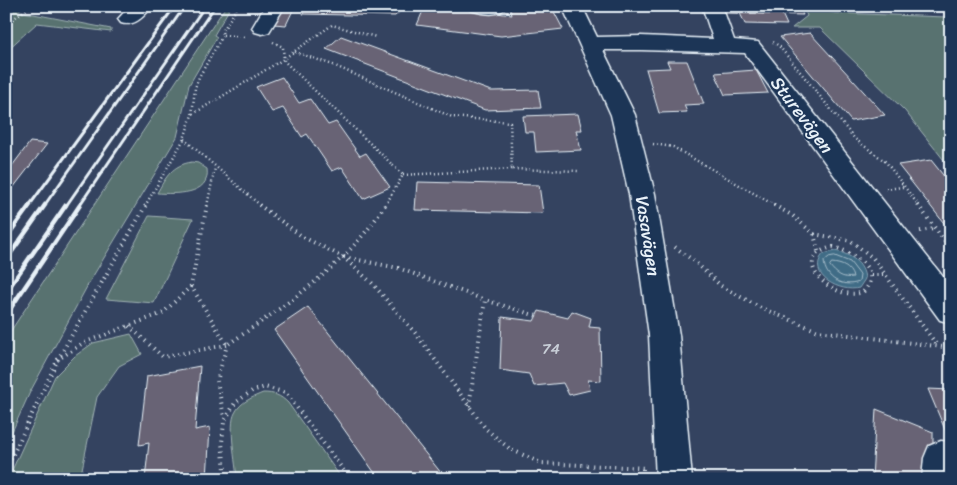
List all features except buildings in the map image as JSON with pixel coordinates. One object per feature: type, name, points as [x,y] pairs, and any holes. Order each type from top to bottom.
[{"type":"street","points":[[262,28],[275,6]]},
{"type":"street","points":[[477,6],[492,8],[497,6]]},
{"type":"street","name":"Vasavägen","points":[[572,6],[623,115],[642,194],[664,335],[674,475]]},
{"type":"street","points":[[712,6],[726,46]]},
{"type":"street","points":[[591,44],[751,47]]},
{"type":"street","name":"Sturevägen","points":[[751,47],[951,310]]},
{"type":"street","points":[[940,479],[941,458],[951,459]]},
{"type":"path","points":[[6,24],[31,6]]},
{"type":"path","points":[[6,469],[57,361],[184,139],[192,115],[195,88],[199,77],[223,35],[222,32],[238,6]]},
{"type":"path","points":[[192,115],[251,78],[284,61],[332,25],[376,37]]},
{"type":"path","points":[[751,47],[769,42],[779,46],[855,140],[886,162],[951,250]]},
{"type":"path","points":[[295,52],[333,65],[452,118],[510,122],[512,168]]},
{"type":"path","points":[[284,61],[403,175],[512,168],[580,172]]},
{"type":"path","points":[[184,139],[256,203],[303,237],[343,257],[372,283],[417,335],[486,429],[510,449],[541,463],[640,467],[674,475]]},
{"type":"path","points":[[645,144],[673,147],[793,216],[814,234],[851,241],[873,258],[887,275],[936,345]]},
{"type":"path","points":[[57,361],[83,343],[163,313],[190,286],[215,167]]},
{"type":"path","points":[[129,326],[163,357],[227,345],[278,310],[343,257],[376,220],[403,175]]},
{"type":"path","points":[[814,234],[818,251]]},
{"type":"path","points":[[668,242],[694,260],[721,286],[761,308],[818,331],[951,348]]},
{"type":"path","points":[[834,247],[853,254],[867,267],[871,275],[868,288],[862,293],[844,294],[835,290],[819,278],[814,271],[814,256],[818,251],[834,247]]},
{"type":"path","points":[[343,257],[370,259],[536,316]]},
{"type":"path","points":[[871,275],[887,275]]},
{"type":"path","points":[[190,286],[227,345],[217,381],[224,418]]},
{"type":"path","points":[[469,406],[485,300]]},
{"type":"path","points":[[226,479],[222,427],[224,418],[232,404],[259,387],[273,388],[286,393],[350,479]]},
{"type":"green space","points":[[8,6],[24,6],[18,11],[111,29],[111,32],[37,23],[6,51]]},
{"type":"green space","points":[[226,6],[231,6],[214,35],[217,37],[189,85],[177,137],[90,281],[30,392],[6,445],[6,338]]},
{"type":"green space","points":[[803,6],[835,13],[946,17],[951,15],[951,169],[905,111],[820,28],[792,28],[807,16]]},
{"type":"green space","points":[[192,162],[198,163],[207,169],[207,178],[203,184],[190,192],[157,193],[170,173],[179,166]]},
{"type":"green space","points":[[149,216],[193,219],[154,303],[106,299]]},
{"type":"green space","points":[[131,334],[142,354],[119,366],[97,397],[80,479],[8,479],[55,376],[75,356],[93,343]]},
{"type":"green space","points":[[263,393],[277,395],[288,403],[342,479],[237,479],[232,435],[233,419],[237,409],[243,403]]},
{"type":"water","points":[[835,251],[851,257],[862,268],[865,279],[859,288],[843,288],[822,276],[819,262],[823,254]]},
{"type":"railway","points":[[29,206],[175,6]]},
{"type":"railway","points":[[44,206],[185,6]]},
{"type":"railway","points":[[66,206],[205,6]]},
{"type":"railway","points":[[79,206],[215,6]]},
{"type":"railway","points":[[6,238],[30,205]]},
{"type":"railway","points":[[6,260],[45,205]]},
{"type":"railway","points":[[6,292],[66,205]]},
{"type":"railway","points":[[6,315],[80,205]]}]
